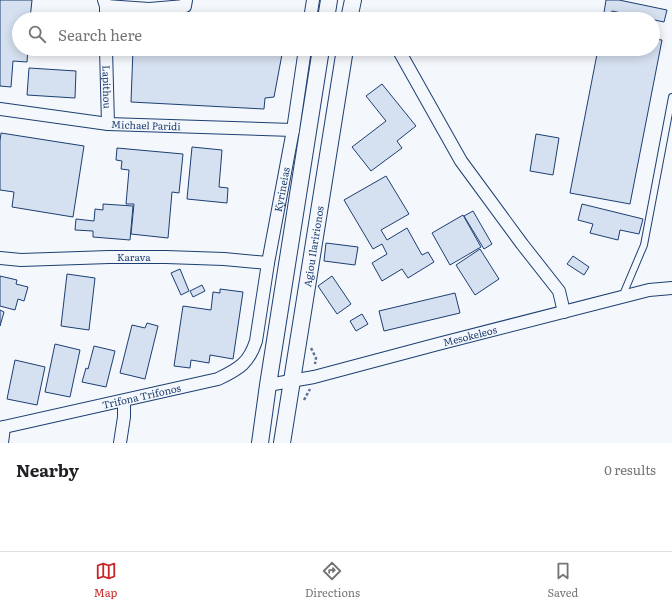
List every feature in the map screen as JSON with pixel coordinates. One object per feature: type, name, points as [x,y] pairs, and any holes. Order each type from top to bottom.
[{"type":"main road","points":[[327,12],[329,0]]},
{"type":"main road","points":[[351,12],[352,0]]},
{"type":"main road","points":[[260,443],[321,56]]},
{"type":"main road","name":"Agiou Ilaririonos","points":[[282,443],[344,56]]},
{"type":"street","points":[[105,3],[149,9],[185,6],[186,0]]},
{"type":"street","points":[[311,12],[312,0]]},
{"type":"street","name":"Lapithou","points":[[106,56],[108,124]]},
{"type":"street","name":"Kyrineias","points":[[258,331],[268,263],[293,130],[304,56]]},
{"type":"street","points":[[402,56],[461,161],[559,292],[564,312]]},
{"type":"street","name":"Michael Paridi","points":[[0,109],[108,124],[293,130]]},
{"type":"street","name":"Karava","points":[[0,258],[21,260],[166,257],[224,259],[268,263]]},
{"type":"street","name":"Mesokeleos","points":[[268,385],[314,377],[649,290],[672,288]]},
{"type":"street","name":"Trifona Trifonos","points":[[2,428],[218,379],[230,374],[245,363],[253,349],[258,331]]},
{"type":"street","points":[[120,443],[124,418],[124,400]]},
{"type":"street","points":[[2,428],[2,443]]},
{"type":"lane","points":[[622,297],[644,245],[672,97]]},
{"type":"building","points":[[0,0],[32,0],[31,12],[12,12],[12,56],[27,56],[27,62],[13,61],[11,87],[0,86]]},
{"type":"building","points":[[606,0],[619,0],[667,10],[664,22],[660,21],[660,12],[604,12]]},
{"type":"building","points":[[660,40],[662,40],[660,50]]},
{"type":"building","points":[[133,56],[282,56],[274,97],[265,98],[264,109],[131,102]]},
{"type":"building","points":[[597,56],[659,56],[630,204],[570,193]]},
{"type":"building","points":[[29,68],[76,71],[75,98],[27,95]]},
{"type":"building","points":[[382,84],[416,126],[397,141],[402,148],[371,171],[352,147],[386,121],[366,96]]},
{"type":"building","points":[[1,133],[84,146],[73,217],[12,207],[14,192],[0,190]]},
{"type":"building","points":[[536,134],[559,138],[553,175],[530,171]]},
{"type":"building","points":[[192,147],[222,150],[219,187],[228,188],[227,203],[187,199]]},
{"type":"building","points":[[117,148],[183,154],[179,193],[172,192],[168,238],[131,234],[134,204],[126,204],[129,170],[121,169],[122,161],[116,160]]},
{"type":"building","points":[[386,176],[409,214],[381,230],[387,240],[407,228],[422,255],[428,252],[434,262],[408,278],[402,269],[382,281],[372,263],[387,254],[382,244],[373,249],[344,200]]},
{"type":"building","points":[[103,204],[133,206],[130,240],[93,237],[93,231],[75,230],[76,219],[94,221],[95,209],[103,210]]},
{"type":"building","points":[[582,204],[643,219],[639,234],[620,230],[618,240],[590,233],[593,224],[578,220]]},
{"type":"building","points":[[473,211],[492,244],[484,249],[464,216]]},
{"type":"building","points":[[463,215],[481,247],[450,265],[432,233]]},
{"type":"building","points":[[326,243],[358,247],[355,265],[324,261]]},
{"type":"building","points":[[480,249],[499,279],[475,295],[456,265]]},
{"type":"building","points":[[573,256],[589,267],[584,275],[567,264]]},
{"type":"building","points":[[180,269],[189,291],[181,295],[171,273]]},
{"type":"building","points":[[67,274],[95,278],[89,330],[61,326]]},
{"type":"building","points":[[0,276],[17,280],[16,284],[28,287],[24,301],[18,299],[15,310],[0,306]]},
{"type":"building","points":[[332,276],[351,304],[337,314],[318,286]]},
{"type":"building","points":[[202,285],[205,291],[193,297],[190,291]]},
{"type":"building","points":[[220,289],[243,292],[233,359],[210,355],[209,363],[191,360],[190,368],[174,366],[183,306],[211,310],[213,292],[220,293]]},
{"type":"building","points":[[455,293],[460,313],[384,331],[379,311]]},
{"type":"building","points":[[0,310],[4,312],[0,326]]},
{"type":"building","points":[[362,314],[368,324],[356,331],[350,321]]},
{"type":"building","points":[[147,323],[158,326],[145,379],[120,373],[132,325],[145,328]]},
{"type":"building","points":[[55,344],[80,350],[70,397],[45,392]]},
{"type":"building","points":[[94,346],[115,351],[106,387],[82,382],[86,368],[88,369]]},
{"type":"building","points":[[15,360],[45,367],[37,405],[7,399]]}]
